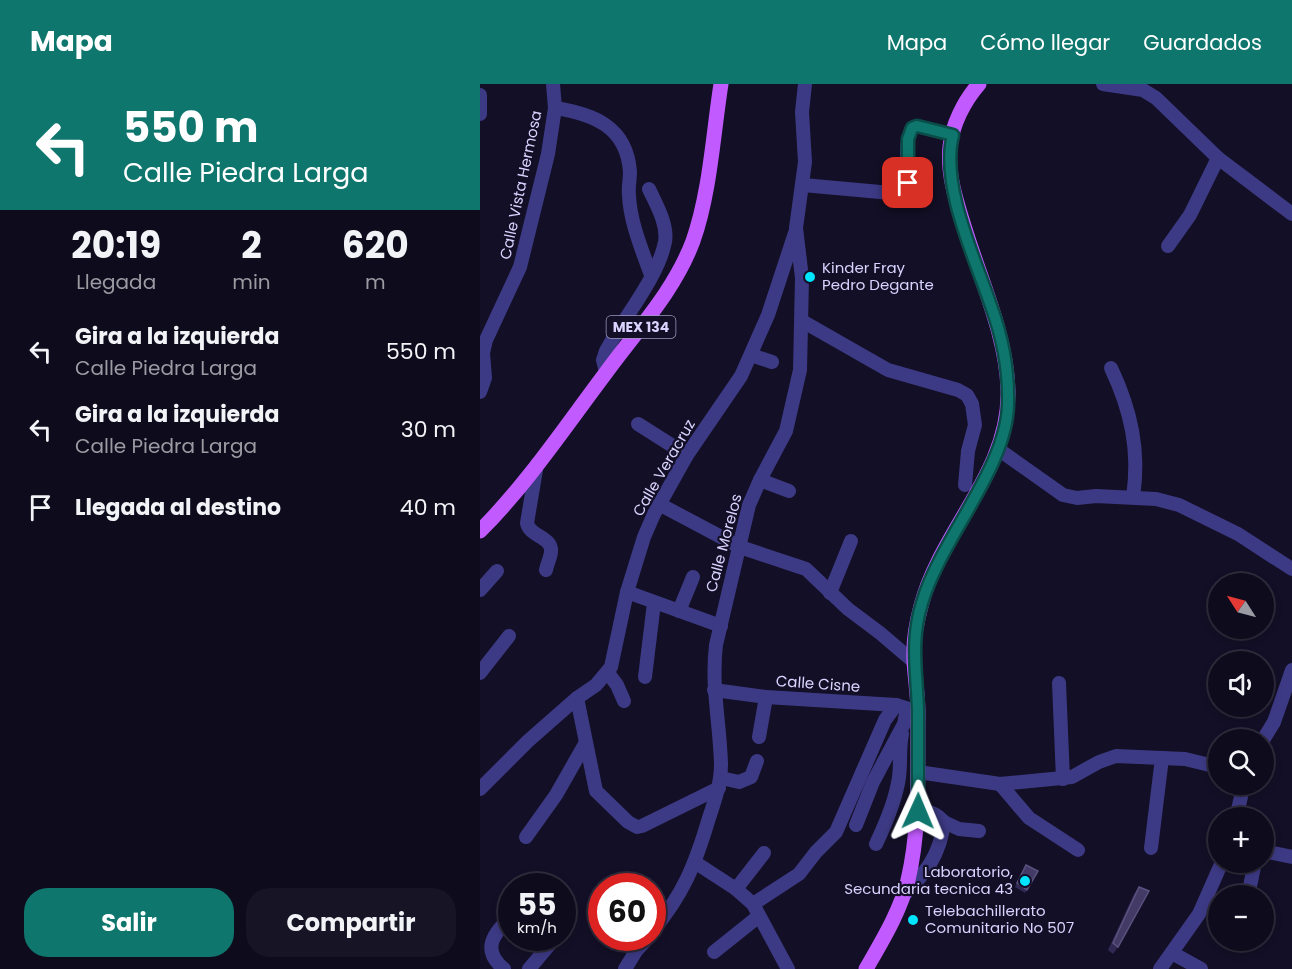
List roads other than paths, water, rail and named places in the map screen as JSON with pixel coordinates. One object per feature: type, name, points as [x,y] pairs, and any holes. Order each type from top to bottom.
[{"type":"main road","name":"MEX 134","points":[[480,531],[537,464],[661,301],[678,275],[690,249],[703,207],[721,84]]},
{"type":"main road","points":[[866,969],[892,922],[910,868],[918,811],[918,772],[907,709],[914,662],[916,627],[927,585],[998,449],[1008,413],[1007,371],[991,304],[953,189],[950,157],[953,135],[960,115],[978,84]]},
{"type":"street","name":"Calle Vista Hermosa","points":[[480,392],[485,378],[483,354],[486,340],[520,267],[548,154],[555,108],[553,84]]},
{"type":"street","name":"Calle Morelos","points":[[667,914],[676,902],[696,863],[720,783],[713,668],[716,645],[749,505],[786,431],[800,370],[802,278],[796,228],[805,162],[802,112],[805,84]]},
{"type":"street","points":[[1103,84],[1143,90],[1156,98],[1218,158],[1292,214]]},
{"type":"street","points":[[480,95],[480,114]]},
{"type":"street","points":[[555,108],[576,111],[598,118],[609,126],[623,144],[627,152],[630,173],[629,196],[634,222],[651,275]]},
{"type":"street","points":[[803,185],[902,195],[908,183],[908,139],[912,128],[917,126],[953,135]]},
{"type":"street","points":[[1168,246],[1190,215],[1218,158]]},
{"type":"street","points":[[606,372],[603,360],[606,351],[651,275],[665,240],[664,224],[649,189]]},
{"type":"street","name":"Calle Veracruz","points":[[608,673],[614,658],[627,592],[644,537],[659,504],[687,455],[726,400],[751,355],[768,315],[796,228]]},
{"type":"street","points":[[802,321],[888,370],[967,394],[972,404],[975,425],[968,451],[965,485]]},
{"type":"street","points":[[751,355],[772,362]]},
{"type":"street","points":[[1111,368],[1124,395],[1133,431],[1136,459],[1133,497]]},
{"type":"street","points":[[638,424],[687,455]]},
{"type":"street","points":[[998,449],[1063,495],[1077,498],[1133,497],[1156,499],[1179,505],[1238,534],[1292,569]]},
{"type":"street","points":[[537,464],[527,523],[532,532],[550,545],[546,570]]},
{"type":"street","points":[[760,480],[789,491]]},
{"type":"street","points":[[659,504],[740,547],[806,568],[830,593],[914,662]]},
{"type":"street","points":[[830,593],[850,541]]},
{"type":"street","points":[[480,590],[497,571]]},
{"type":"street","points":[[679,611],[693,577]]},
{"type":"street","points":[[627,592],[721,626]]},
{"type":"street","points":[[645,676],[654,603]]},
{"type":"street","points":[[480,673],[509,636]]},
{"type":"street","points":[[1270,729],[1292,670]]},
{"type":"street","points":[[480,789],[528,741],[577,698],[597,685],[608,673],[617,685],[624,701]]},
{"type":"street","points":[[1059,683],[1063,779]]},
{"type":"street","name":"Calle Cisne","points":[[714,690],[766,697],[907,709]]},
{"type":"street","points":[[759,737],[766,697]]},
{"type":"street","points":[[577,698],[596,791],[628,822],[637,827],[720,783],[739,782],[751,777],[757,761]]},
{"type":"street","points":[[876,844],[896,792],[900,746],[907,709]]},
{"type":"street","points":[[714,952],[756,910],[799,874],[836,832],[885,720],[907,709]]},
{"type":"street","points":[[856,825],[873,782],[904,724]]},
{"type":"street","points":[[526,837],[556,795],[585,744]]},
{"type":"street","points":[[918,772],[1000,784],[1072,777],[1116,756],[1185,759],[1208,765]]},
{"type":"street","points":[[1151,848],[1162,758]]},
{"type":"street","points":[[1000,784],[1029,818],[1078,850]]},
{"type":"street","points":[[918,811],[933,812],[944,822],[959,829],[979,831]]},
{"type":"street","points":[[902,897],[932,863],[939,848],[944,822]]},
{"type":"street","points":[[736,889],[764,853]]},
{"type":"street","points":[[1274,853],[1292,857]]},
{"type":"street","points":[[696,863],[736,889],[756,910],[783,967]]},
{"type":"street","points":[[1160,969],[1199,914],[1217,873]]},
{"type":"street","points":[[481,969],[499,965],[489,948],[492,937],[498,930]]},
{"type":"street","points":[[529,969],[544,951]]},
{"type":"street","points":[[625,969],[636,951]]},
{"type":"street","points":[[1172,953],[1200,969]]},
{"type":"place","name":"Kinder Fray Pedro Degante","points":[[810,277]]},
{"type":"place","name":"Laboratorio, Secundaria tecnica 43","points":[[1025,881]]},
{"type":"place","name":"Telebachillerato Comunitario No 507","points":[[913,920]]}]
